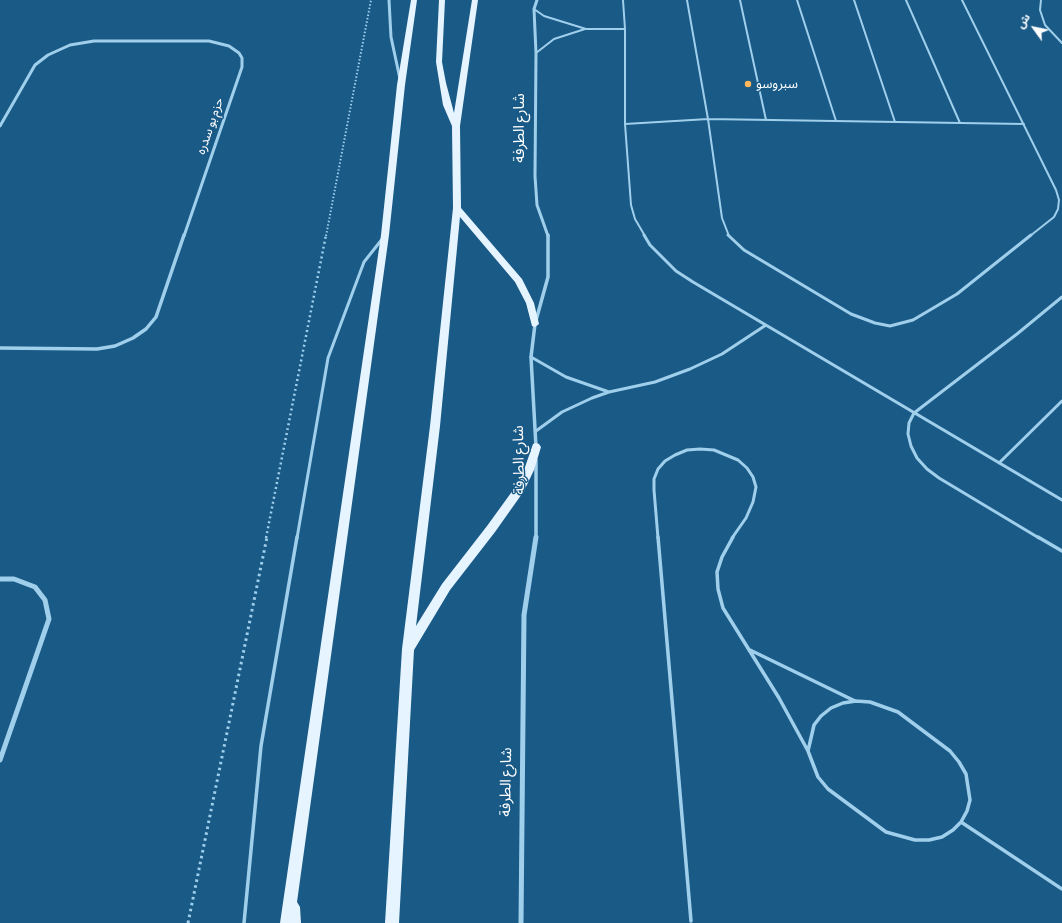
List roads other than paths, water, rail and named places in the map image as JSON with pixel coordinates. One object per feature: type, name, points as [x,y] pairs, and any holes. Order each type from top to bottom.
[{"type":"main road","points":[[287,923],[385,235],[401,85],[414,0]]},
{"type":"main road","points":[[442,0],[439,62],[442,83],[456,126]]},
{"type":"main road","points":[[392,923],[408,649],[435,426],[457,208],[456,126],[475,0]]},
{"type":"main road","points":[[457,208],[519,281],[530,304],[535,324]]},
{"type":"main road","points":[[408,649],[446,587],[491,529],[520,488],[529,470],[536,448]]},
{"type":"main road","points":[[292,883],[294,923]]},
{"type":"street","points":[[389,0],[391,37],[401,85]]},
{"type":"street","name":"شارع الطرفة","points":[[520,923],[524,615],[536,542],[536,431],[532,394],[531,357],[535,324],[548,277],[548,236],[537,205],[535,176],[536,52],[534,9],[537,0]]},
{"type":"street","name":"حزم بو سدره","points":[[0,126],[35,65],[48,55],[70,45],[94,41],[209,41],[229,46],[240,53],[242,58],[242,67],[156,317],[146,329],[133,338],[115,346],[97,349],[0,348]]},
{"type":"street","points":[[0,579],[14,579],[35,587],[45,600],[49,619],[0,760]]},
{"type":"lane","points":[[623,0],[625,29],[625,124],[631,205],[635,219],[647,241],[676,271],[1062,500]]},
{"type":"lane","points":[[687,0],[708,119],[722,218],[728,234],[735,243],[754,257],[852,314],[875,323],[890,326],[913,320],[957,294],[1054,217],[1058,209],[1059,200],[1024,124],[962,0]]},
{"type":"lane","points":[[740,0],[766,120]]},
{"type":"lane","points":[[797,0],[836,121]]},
{"type":"lane","points":[[854,0],[895,122]]},
{"type":"lane","points":[[906,0],[960,123]]},
{"type":"lane","points":[[1041,0],[1040,10],[1045,25],[1062,43]]},
{"type":"lane","points":[[534,9],[557,21],[586,29],[625,29]]},
{"type":"lane","points":[[536,52],[547,43],[561,36],[586,29]]},
{"type":"lane","points":[[625,124],[708,119],[1024,124]]},
{"type":"lane","points":[[244,923],[261,746],[328,358],[364,262],[385,235]]},
{"type":"lane","points":[[1062,297],[1017,334],[914,413],[909,423],[908,434],[911,446],[917,458],[939,478],[1062,551]]},
{"type":"lane","points":[[536,431],[562,412],[577,404],[609,392],[655,382],[690,369],[722,354],[766,325]]},
{"type":"lane","points":[[531,357],[566,378],[609,392]]},
{"type":"lane","points":[[999,463],[1062,401]]},
{"type":"lane","points":[[691,921],[654,490],[654,479],[658,469],[670,458],[687,450],[714,450],[726,454],[738,460],[747,468],[753,477],[756,487],[753,502],[746,518],[728,544],[717,572],[718,589],[723,608],[748,650],[779,698],[808,751],[818,777],[828,790],[886,832],[915,840],[929,840],[942,837],[953,830],[961,822],[967,812],[970,800],[966,774],[950,751],[898,712],[884,706],[856,701],[748,650]]},
{"type":"lane","points":[[808,751],[814,725],[821,716],[831,708],[843,703],[856,701]]},
{"type":"lane","points":[[961,822],[1062,889]]},
{"type":"place","name":"سبروسو","points":[[748,84]]}]
